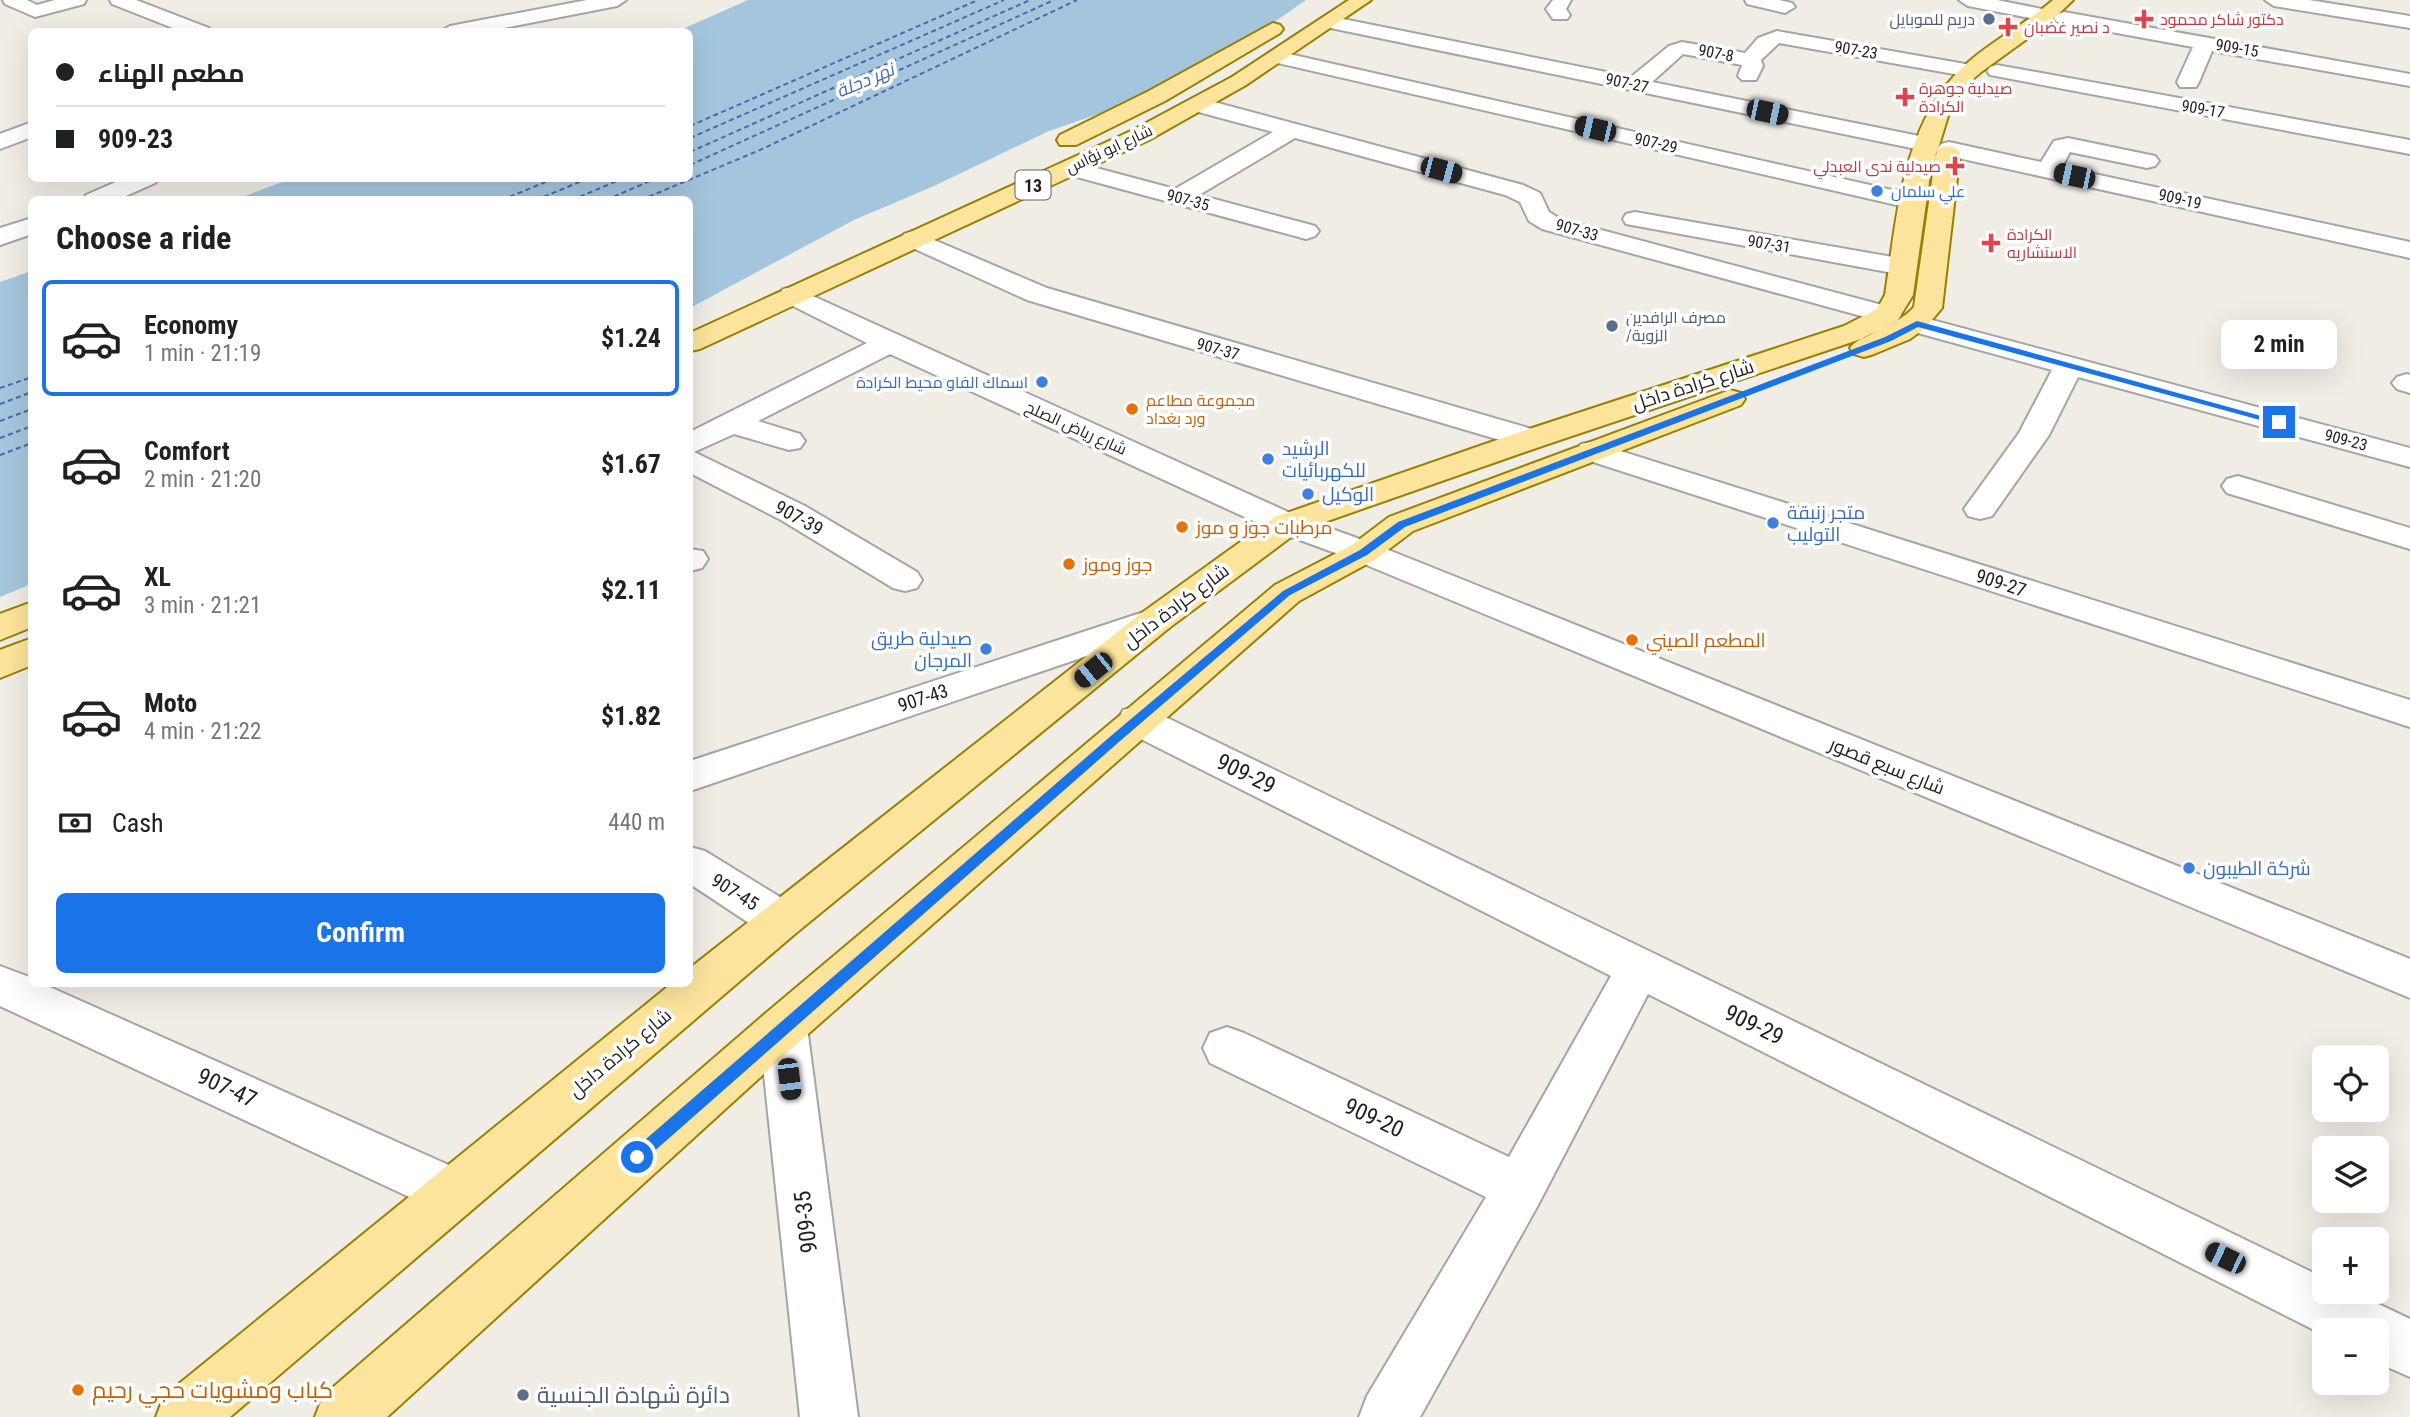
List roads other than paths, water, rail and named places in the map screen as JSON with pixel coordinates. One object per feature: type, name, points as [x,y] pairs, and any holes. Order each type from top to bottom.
[{"type":"main road","name":"شارع ابو نؤاس","points":[[693,342],[1070,168],[1199,105],[1362,0]]},
{"type":"main road","points":[[1937,147],[1928,308],[1902,319],[1899,295],[1914,202],[1937,147],[1958,111],[1976,88],[1984,71],[2065,8]]},
{"type":"main road","name":"شارع ابو نؤاس","points":[[1051,149],[1157,96],[1296,15]]},
{"type":"main road","name":"شارع كرادة داخل","points":[[185,1417],[780,920],[1156,620],[1287,524],[1531,439],[1854,332],[1902,319]]},
{"type":"main road","name":"شارع كرادة داخل","points":[[344,1417],[783,1027],[1287,593],[1364,552],[1401,524],[1888,339],[1902,319]]},
{"type":"main road","points":[[0,628],[28,615]]},
{"type":"main road","points":[[0,665],[28,652]]},
{"type":"street","points":[[12,0],[35,11],[77,0]]},
{"type":"street","points":[[119,0],[192,28]]},
{"type":"street","points":[[441,24],[617,0]]},
{"type":"street","points":[[1754,0],[1785,7]]},
{"type":"street","name":"909-15","points":[[1968,0],[2065,8],[2205,43],[2410,80]]},
{"type":"street","points":[[2274,0],[2410,22]]},
{"type":"street","name":"907-27","points":[[1328,22],[1937,147]]},
{"type":"street","name":"907-23","points":[[1750,68],[1770,39],[1777,37],[1984,71]]},
{"type":"street","points":[[2188,82],[2205,43]]},
{"type":"street","name":"907-8","points":[[1635,85],[1676,50],[1682,48],[1750,68]]},
{"type":"street","name":"907-29","points":[[1276,57],[1914,202]]},
{"type":"street","name":"909-17","points":[[1984,71],[2217,123],[2410,147]]},
{"type":"street","name":"907-33","points":[[1199,105],[1514,190],[1531,198],[1538,216],[1551,224],[1902,319]]},
{"type":"street","points":[[1175,198],[1293,130]]},
{"type":"street","points":[[0,142],[28,131]]},
{"type":"street","points":[[2048,170],[2062,146],[2068,145],[2147,161]]},
{"type":"street","name":"909-19","points":[[1937,147],[2410,250]]},
{"type":"street","name":"907-35","points":[[1070,168],[1306,231]]},
{"type":"street","points":[[104,196],[137,182]]},
{"type":"street","name":"907-31","points":[[1634,219],[1904,267]]},
{"type":"street","points":[[0,237],[28,226]]},
{"type":"street","name":"907-37","points":[[913,239],[1037,293],[1531,439]]},
{"type":"street","name":"شارع رياض الصلح","points":[[793,295],[889,343],[1287,524],[1364,552]]},
{"type":"street","name":"909-23","points":[[1902,319],[2410,458]]},
{"type":"street","points":[[693,442],[889,343]]},
{"type":"street","points":[[1980,509],[2034,435],[2069,365]]},
{"type":"street","points":[[732,423],[789,441]]},
{"type":"street","name":"909-27","points":[[1592,452],[2410,714]]},
{"type":"street","name":"907-39","points":[[693,463],[793,513],[905,579]]},
{"type":"street","points":[[2238,486],[2410,540]]},
{"type":"street","name":"شارع سبع قصور","points":[[1364,552],[2410,979]]},
{"type":"street","name":"907-43","points":[[693,775],[1156,620]]},
{"type":"street","name":"909-29","points":[[1137,720],[2348,1318]]},
{"type":"street","name":"907-45","points":[[693,865],[780,920]]},
{"type":"street","points":[[1388,1417],[1520,1188],[1639,969]]},
{"type":"street","name":"907-47","points":[[29,988],[453,1192]]},
{"type":"street","name":"909-35","points":[[783,1027],[829,1417]]},
{"type":"street","name":"909-20","points":[[1227,1048],[1520,1188]]},
{"type":"street","name":"909-29","points":[[2389,1338],[2410,1349]]},
{"type":"water","name":"نهر دجلة","points":[[748,0],[1306,0],[1238,47],[1130,103],[1049,131],[934,186],[854,220],[693,306],[693,196],[245,196],[282,182],[693,182],[693,28],[685,28]]},
{"type":"water","points":[[28,272],[28,585],[0,597],[0,282]]},
{"type":"place","name":"دريم للموبايل","points":[[1989,19]]},
{"type":"place","name":"دكتور شاكر محمود","points":[[2144,19]]},
{"type":"place","name":"د نصير غضبان","points":[[2008,27]]},
{"type":"place","name":"صيدلية جوهرة الكرادة","points":[[1905,97]]},
{"type":"place","name":"صيدلية ندى العبدلي","points":[[1955,166]]},
{"type":"place","name":"علي سلمان","points":[[1877,191]]},
{"type":"place","name":"الكرادة الاستشاريه","points":[[1991,243]]},
{"type":"place","name":"مصرف الرافدين /الزوية","points":[[1612,326]]},
{"type":"place","name":"اسماك الفاو محيط الكرادة","points":[[1042,382]]},
{"type":"place","name":"مجموعة مطاعم ورد بغداد","points":[[1132,409]]},
{"type":"place","name":"الرشيد للكهربائيات","points":[[1268,459]]},
{"type":"place","name":"الوكيل","points":[[1308,494]]},
{"type":"place","name":"متجر زنبقة التوليب","points":[[1773,523]]},
{"type":"place","name":"مرطبات جوز و موز","points":[[1182,527]]},
{"type":"place","name":"جوز وموز","points":[[1069,564]]},
{"type":"place","name":"المطعم الصيني","points":[[1632,640]]},
{"type":"place","name":"صيدلية طريق المرجان","points":[[986,649]]},
{"type":"place","name":"شركة الطيبون","points":[[2189,868]]},
{"type":"place","name":"كباب ومشويات حجي رحيم","points":[[78,1390]]},
{"type":"place","name":"دائرة شهادة الجنسية","points":[[523,1395]]}]
